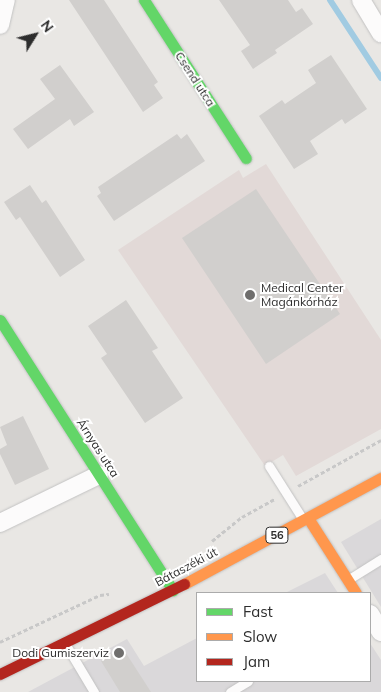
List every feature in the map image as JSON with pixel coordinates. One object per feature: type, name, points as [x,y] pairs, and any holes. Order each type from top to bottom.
[{"type":"street","points":[[0,25],[6,0]]},
{"type":"street","name":"Csend utca","points":[[144,0],[246,158]]},
{"type":"street","points":[[361,0],[381,33]]},
{"type":"street","name":"Árnyas utca","points":[[0,320],[173,590]]},
{"type":"street","points":[[0,523],[99,475]]},
{"type":"street","name":"Bátaszéki út","points":[[0,674],[173,590],[381,478]]},
{"type":"street","points":[[306,519],[355,592]]},
{"type":"street","points":[[371,616],[381,632]]},
{"type":"lane","points":[[269,466],[286,493],[306,519]]},
{"type":"lane","points":[[348,580],[381,559]]},
{"type":"lane","points":[[64,643],[94,692]]},
{"type":"lane","points":[[230,692],[246,682]]},
{"type":"path","points":[[210,543],[242,517],[381,440]]},
{"type":"path","points":[[0,642],[100,595],[117,593]]},
{"type":"shaded area","name":"Medical Center Magánkórház","points":[[266,164],[381,340],[381,429],[296,476],[283,455],[265,466],[118,250],[239,170],[243,178]]},
{"type":"shaded area","points":[[381,519],[381,607],[341,542]]},
{"type":"shaded area","points":[[325,573],[337,592],[287,592]]},
{"type":"shaded area","points":[[127,639],[144,666],[196,639],[196,682],[371,682],[371,645],[381,660],[381,692],[28,692]]},
{"type":"building","points":[[69,0],[104,0],[158,82],[154,85],[163,98],[143,112]]},
{"type":"building","points":[[219,0],[288,0],[296,12],[302,8],[313,24],[275,50],[277,53],[253,69],[241,51],[250,45]]},
{"type":"building","points":[[331,55],[367,109],[345,124],[342,119],[310,141],[318,154],[294,169],[259,116],[282,100],[285,104],[316,83],[308,70]]},
{"type":"building","points":[[60,65],[94,112],[74,126],[70,119],[28,149],[13,129],[55,99],[40,79]]},
{"type":"building","points":[[177,134],[181,139],[187,134],[205,161],[114,221],[97,196],[101,193],[98,187]]},
{"type":"building","points":[[30,185],[42,203],[46,200],[85,260],[60,277],[20,217],[16,220],[4,202]]},
{"type":"building","points":[[256,189],[340,314],[266,364],[182,238]]},
{"type":"building","points":[[126,300],[158,348],[152,351],[183,398],[145,423],[101,358],[107,354],[88,326]]},
{"type":"building","points":[[23,416],[49,469],[15,485],[0,454],[0,449],[7,445],[0,427]]},
{"type":"building","points":[[122,647],[151,692],[120,692],[101,661]]},
{"type":"waterway","points":[[330,0],[381,78]]},
{"type":"traffic: fast","points":[[144,0],[246,158]]},
{"type":"traffic: fast","points":[[0,320],[173,590]]},
{"type":"traffic: slow","points":[[184,584],[381,478]]},
{"type":"traffic: slow","points":[[308,518],[355,592]]},
{"type":"traffic: jam","points":[[0,674],[184,584]]},
{"type":"place","name":"Medical Center Magánkórház","points":[[250,295]]},
{"type":"place","name":"Dodi Gumiszerviz","points":[[119,653]]}]
